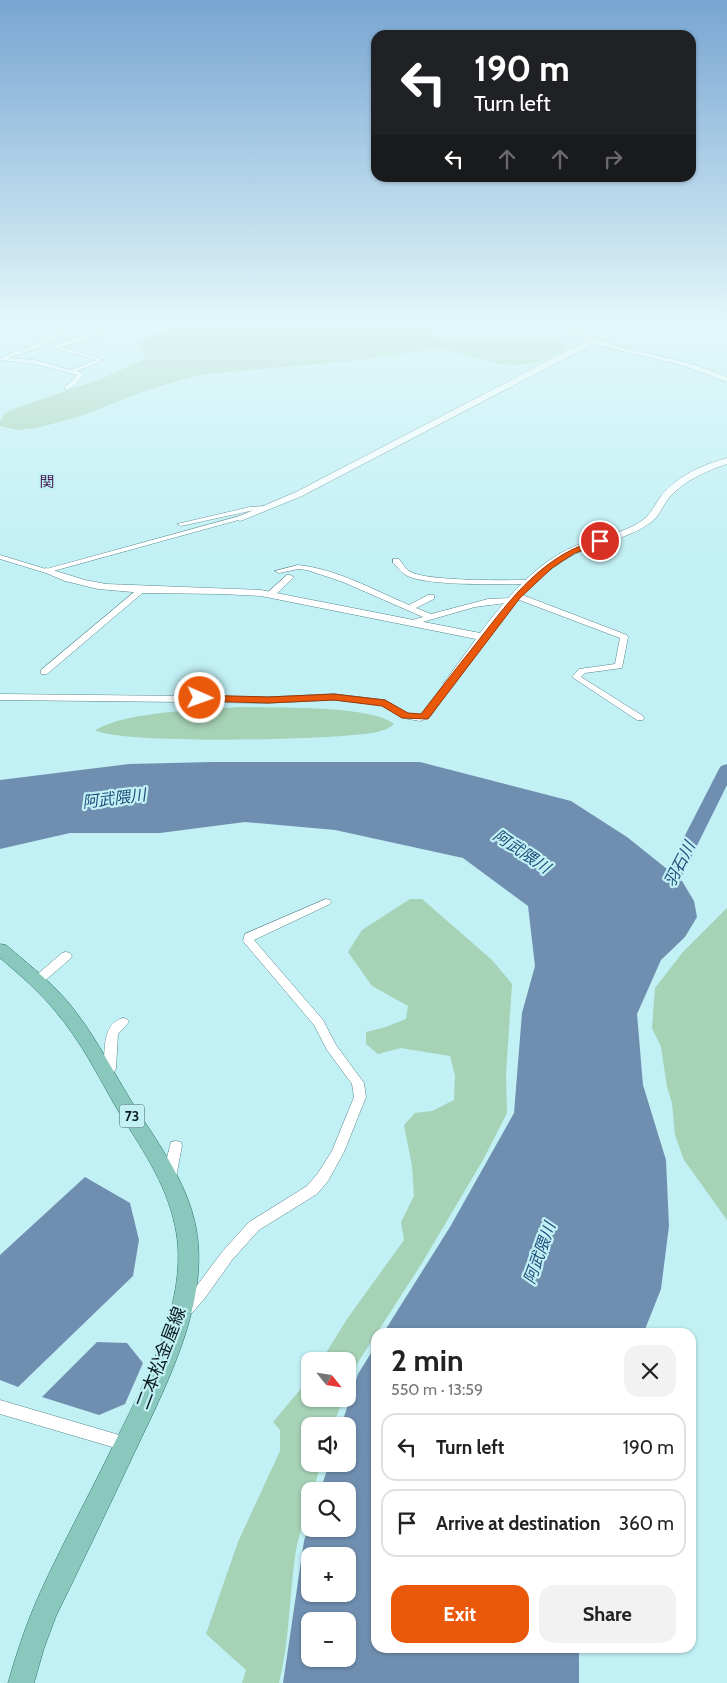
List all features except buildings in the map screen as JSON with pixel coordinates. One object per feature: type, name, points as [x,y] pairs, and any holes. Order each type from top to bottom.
[{"type":"main road","name":"二本松金屋線","points":[[0,949],[37,981],[64,1010],[169,1178],[186,1229],[188,1260],[179,1318],[154,1382],[46,1610],[31,1648],[21,1683]]},
{"type":"street","points":[[46,572],[240,518],[267,508],[299,494],[476,402]]},
{"type":"street","points":[[0,697],[268,700],[334,697],[385,703],[406,716],[420,718],[427,715],[515,598],[549,566],[569,553],[633,529],[648,520],[677,486],[707,469],[727,461]]},
{"type":"street","points":[[181,524],[250,509],[267,508]]},
{"type":"street","points":[[0,557],[89,584],[142,590],[225,589],[270,595],[484,638]]},
{"type":"street","points":[[396,561],[407,573],[418,577],[471,582],[531,582]]},
{"type":"street","points":[[279,571],[298,566],[308,568],[346,580],[430,617]]},
{"type":"street","points":[[270,595],[290,577]]},
{"type":"street","points":[[44,672],[142,590]]},
{"type":"street","points":[[409,608],[431,598]]},
{"type":"street","points":[[412,623],[500,600],[515,598],[624,637],[619,666],[613,669],[582,671],[576,677],[640,718]]},
{"type":"street","points":[[179,1318],[200,1294],[241,1239],[254,1226],[312,1190],[324,1176],[338,1152],[360,1097],[358,1083],[331,1047],[319,1023],[248,941],[249,937],[326,902]]},
{"type":"street","points":[[37,981],[66,956]]},
{"type":"street","points":[[107,1076],[112,1066],[111,1037],[114,1028],[123,1022]]},
{"type":"street","points":[[169,1178],[176,1146]]},
{"type":"street","points":[[0,1407],[126,1444]]},
{"type":"green space","points":[[34,402],[118,402],[81,416],[37,428],[17,430],[0,426],[0,421],[5,413]]},
{"type":"green space","points":[[241,707],[322,709],[365,713],[394,724],[377,732],[356,735],[232,740],[145,738],[113,735],[95,730],[109,724],[146,715]]},
{"type":"green space","points":[[410,899],[422,899],[492,960],[512,984],[506,1074],[507,1113],[483,1160],[422,1263],[380,1328],[371,1328],[371,1342],[356,1365],[356,1352],[327,1352],[347,1319],[404,1240],[401,1222],[414,1196],[412,1166],[404,1125],[415,1113],[432,1111],[454,1100],[455,1076],[450,1056],[401,1048],[378,1054],[366,1044],[366,1032],[406,1019],[408,1006],[372,986],[348,952],[362,930]]},
{"type":"green space","points":[[727,908],[727,1220],[684,1160],[675,1135],[672,1103],[667,1087],[661,1047],[652,1028],[655,988],[683,952]]},
{"type":"green space","points":[[301,1389],[301,1408],[340,1408],[336,1417],[301,1417],[301,1472],[319,1472],[316,1482],[301,1482],[301,1529],[296,1550],[283,1666],[279,1683],[242,1683],[246,1670],[206,1634],[238,1542],[280,1451],[280,1430],[273,1422]]},
{"type":"water","name":"阿武隈川","points":[[420,762],[571,801],[627,837],[682,881],[694,901],[697,917],[685,937],[661,960],[637,1014],[643,1085],[666,1160],[669,1226],[661,1289],[646,1328],[387,1328],[450,1227],[514,1113],[522,1013],[535,966],[528,906],[463,858],[335,830],[245,822],[160,833],[70,833],[0,849],[0,780],[129,764]]},
{"type":"water","points":[[85,1177],[130,1203],[139,1240],[133,1276],[18,1387],[0,1380],[0,1255]]},
{"type":"water","points":[[97,1342],[127,1343],[143,1363],[125,1404],[99,1415],[42,1397]]},
{"type":"water","points":[[371,1353],[371,1653],[579,1653],[579,1683],[283,1683],[301,1561],[301,1602],[356,1602],[356,1547],[303,1547],[305,1537],[356,1537],[356,1482],[323,1482],[326,1472],[356,1472],[356,1417],[344,1417],[347,1408],[356,1408],[356,1380]]},
{"type":"waterway","name":"羽石川","points":[[662,893],[665,892],[727,769]]},
{"type":"district","name":"関","points":[[47,482]]},
{"type":"route","points":[[200,698],[268,700],[334,697],[385,703],[406,716],[424,717],[517,596],[549,566],[561,558],[600,541]]}]
